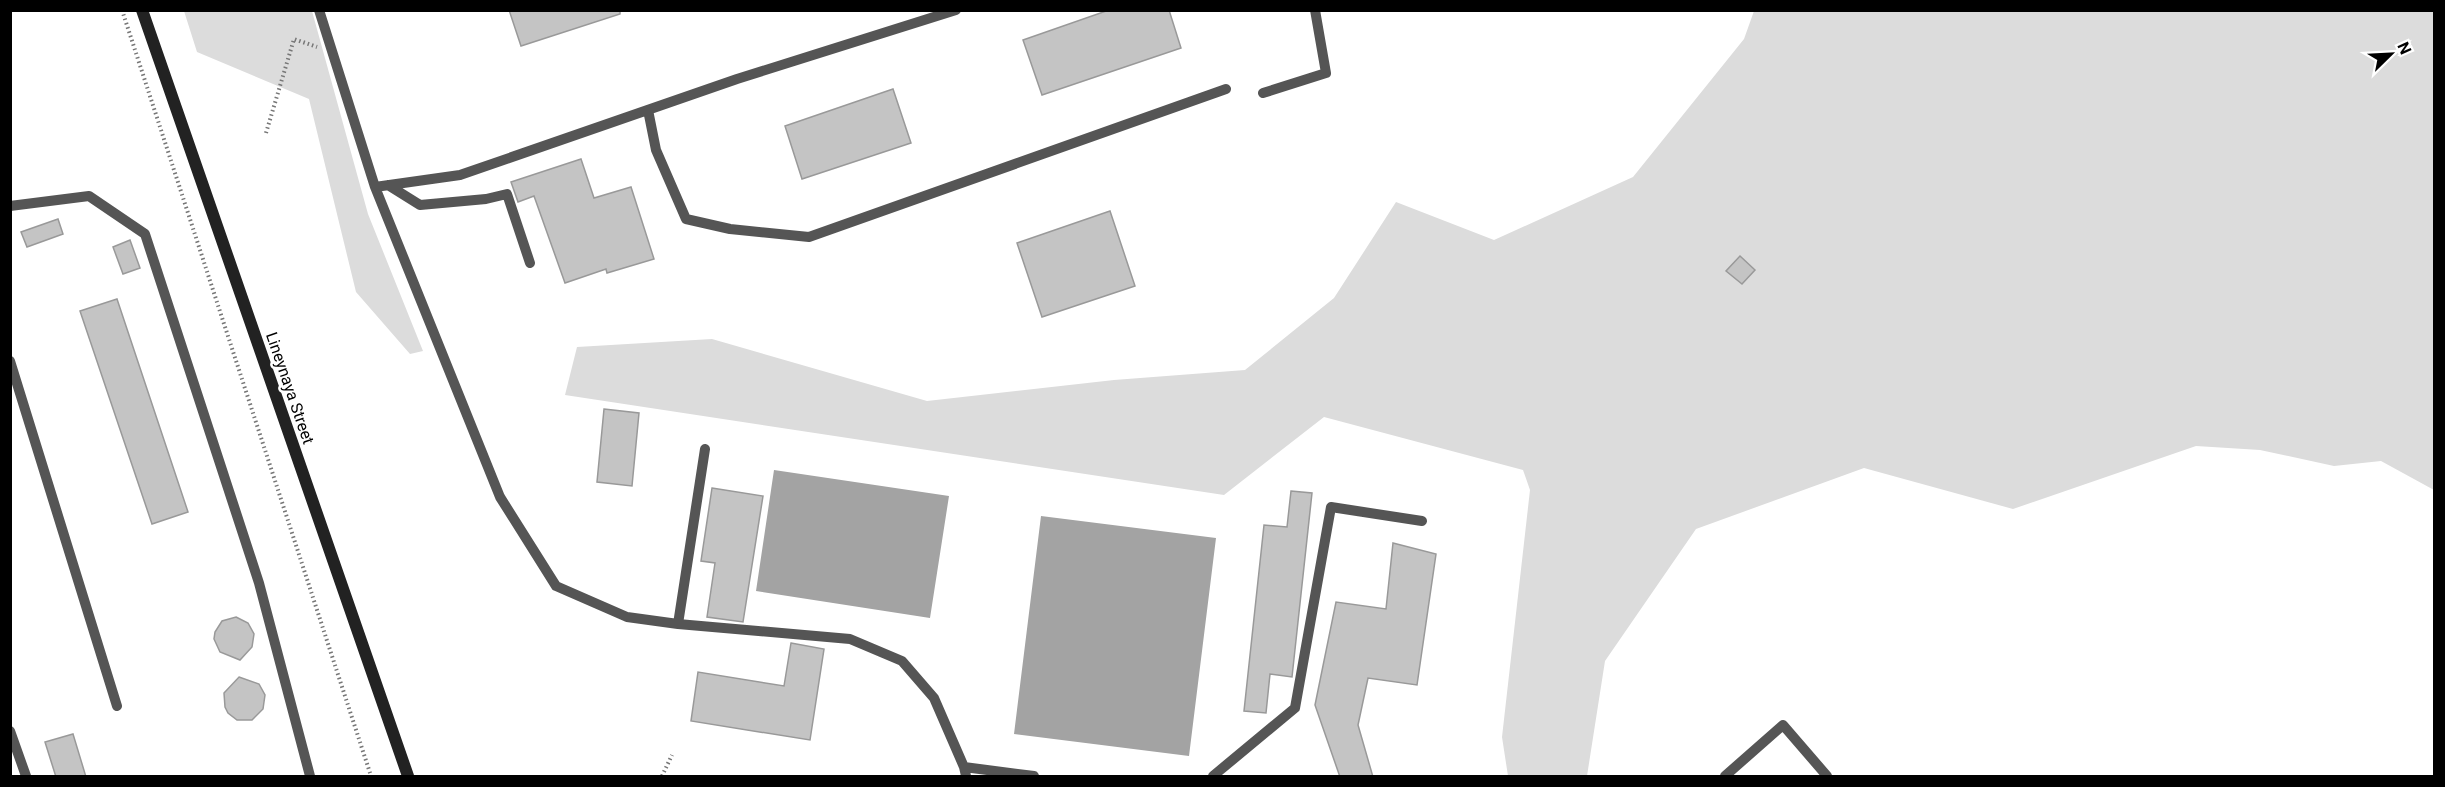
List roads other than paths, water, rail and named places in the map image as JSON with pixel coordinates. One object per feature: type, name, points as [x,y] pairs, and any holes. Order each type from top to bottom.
[{"type":"street","name":"Lineynaya Street","points":[[142,10],[408,777]]},
{"type":"lane","points":[[319,10],[375,187],[500,497],[556,586],[627,617],[678,624],[850,639],[902,661],[934,698],[965,772],[1034,777]]},
{"type":"lane","points":[[375,187],[460,175],[737,79],[956,10]]},
{"type":"lane","points":[[1263,93],[1326,73],[1315,10]]},
{"type":"lane","points":[[648,110],[657,150],[686,219],[730,229],[809,237],[1226,89]]},
{"type":"lane","points":[[388,185],[420,206],[486,199],[507,194],[530,263]]},
{"type":"lane","points":[[10,206],[89,196],[145,234],[259,583],[310,777]]},
{"type":"lane","points":[[10,361],[117,706]]},
{"type":"lane","points":[[678,624],[705,449]]},
{"type":"lane","points":[[1212,777],[1295,708],[1331,507],[1422,521]]},
{"type":"lane","points":[[1725,777],[1783,725],[1827,777]]},
{"type":"lane","points":[[10,730],[26,777]]}]
